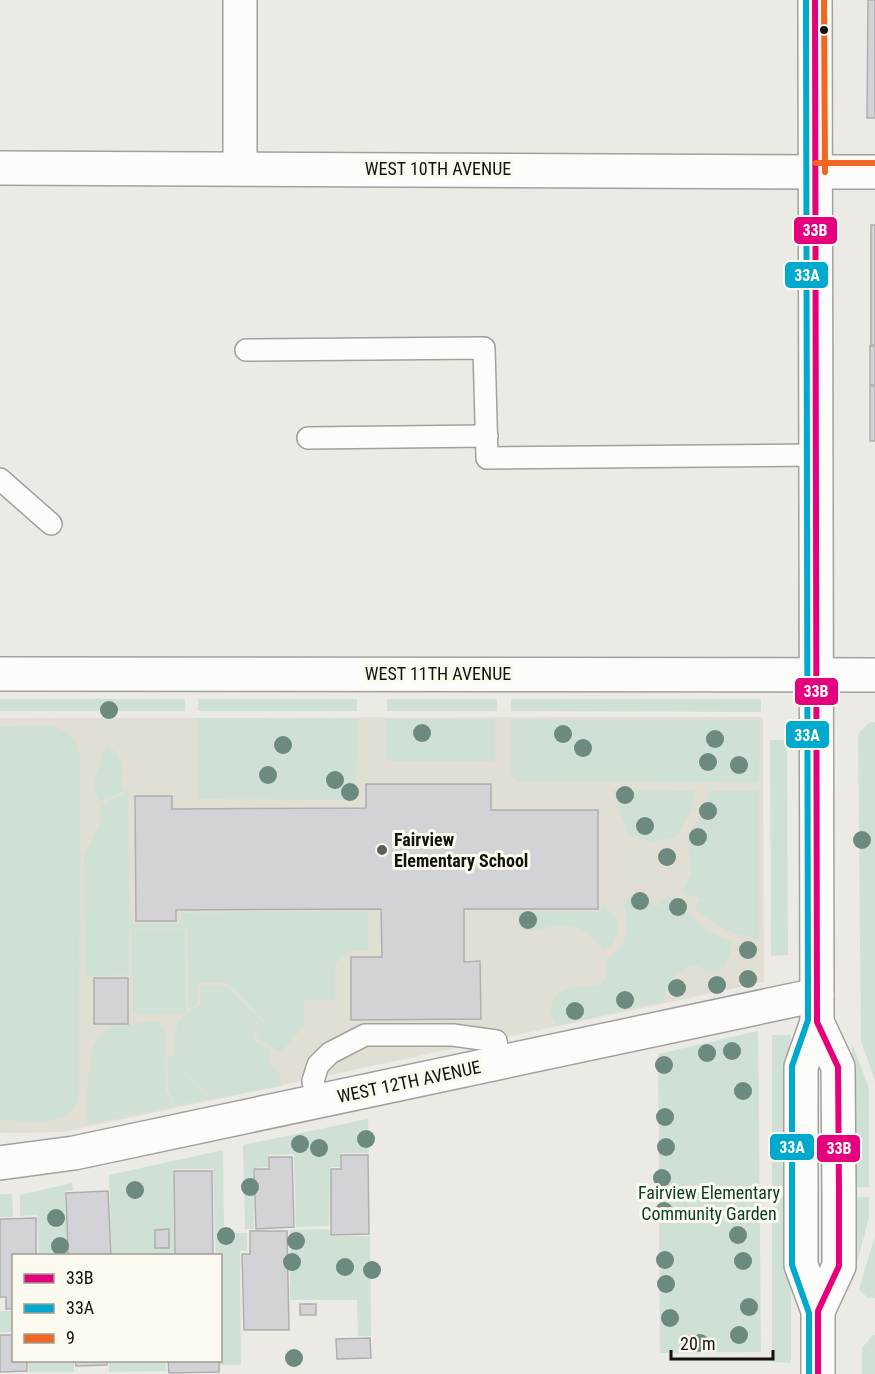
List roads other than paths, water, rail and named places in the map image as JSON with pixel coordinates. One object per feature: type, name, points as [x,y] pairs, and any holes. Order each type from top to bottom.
[{"type":"street","points":[[240,0],[240,168]]},
{"type":"street","points":[[815,0],[817,1008],[801,1067],[801,1265],[818,1311],[818,1374]]},
{"type":"street","name":"WEST 10TH AVENUE","points":[[0,168],[875,172]]},
{"type":"street","name":"WEST 11TH AVENUE","points":[[0,674],[875,675]]},
{"type":"street","name":"WEST 12TH AVENUE","points":[[0,1163],[74,1153],[500,1062],[817,1008]]},
{"type":"lane","points":[[246,350],[484,348],[487,458],[817,455]]},
{"type":"lane","points":[[308,438],[487,436]]},
{"type":"lane","points":[[5,488],[51,525]]},
{"type":"lane","points":[[317,1101],[313,1081],[318,1065],[330,1053],[365,1035],[453,1035],[496,1041],[500,1062]]},
{"type":"place","name":"Fairview Elementary School","points":[[382,850]]},
{"type":"park label","name":"Fairview Elementary Community Garden","points":[[709,1203]]}]
